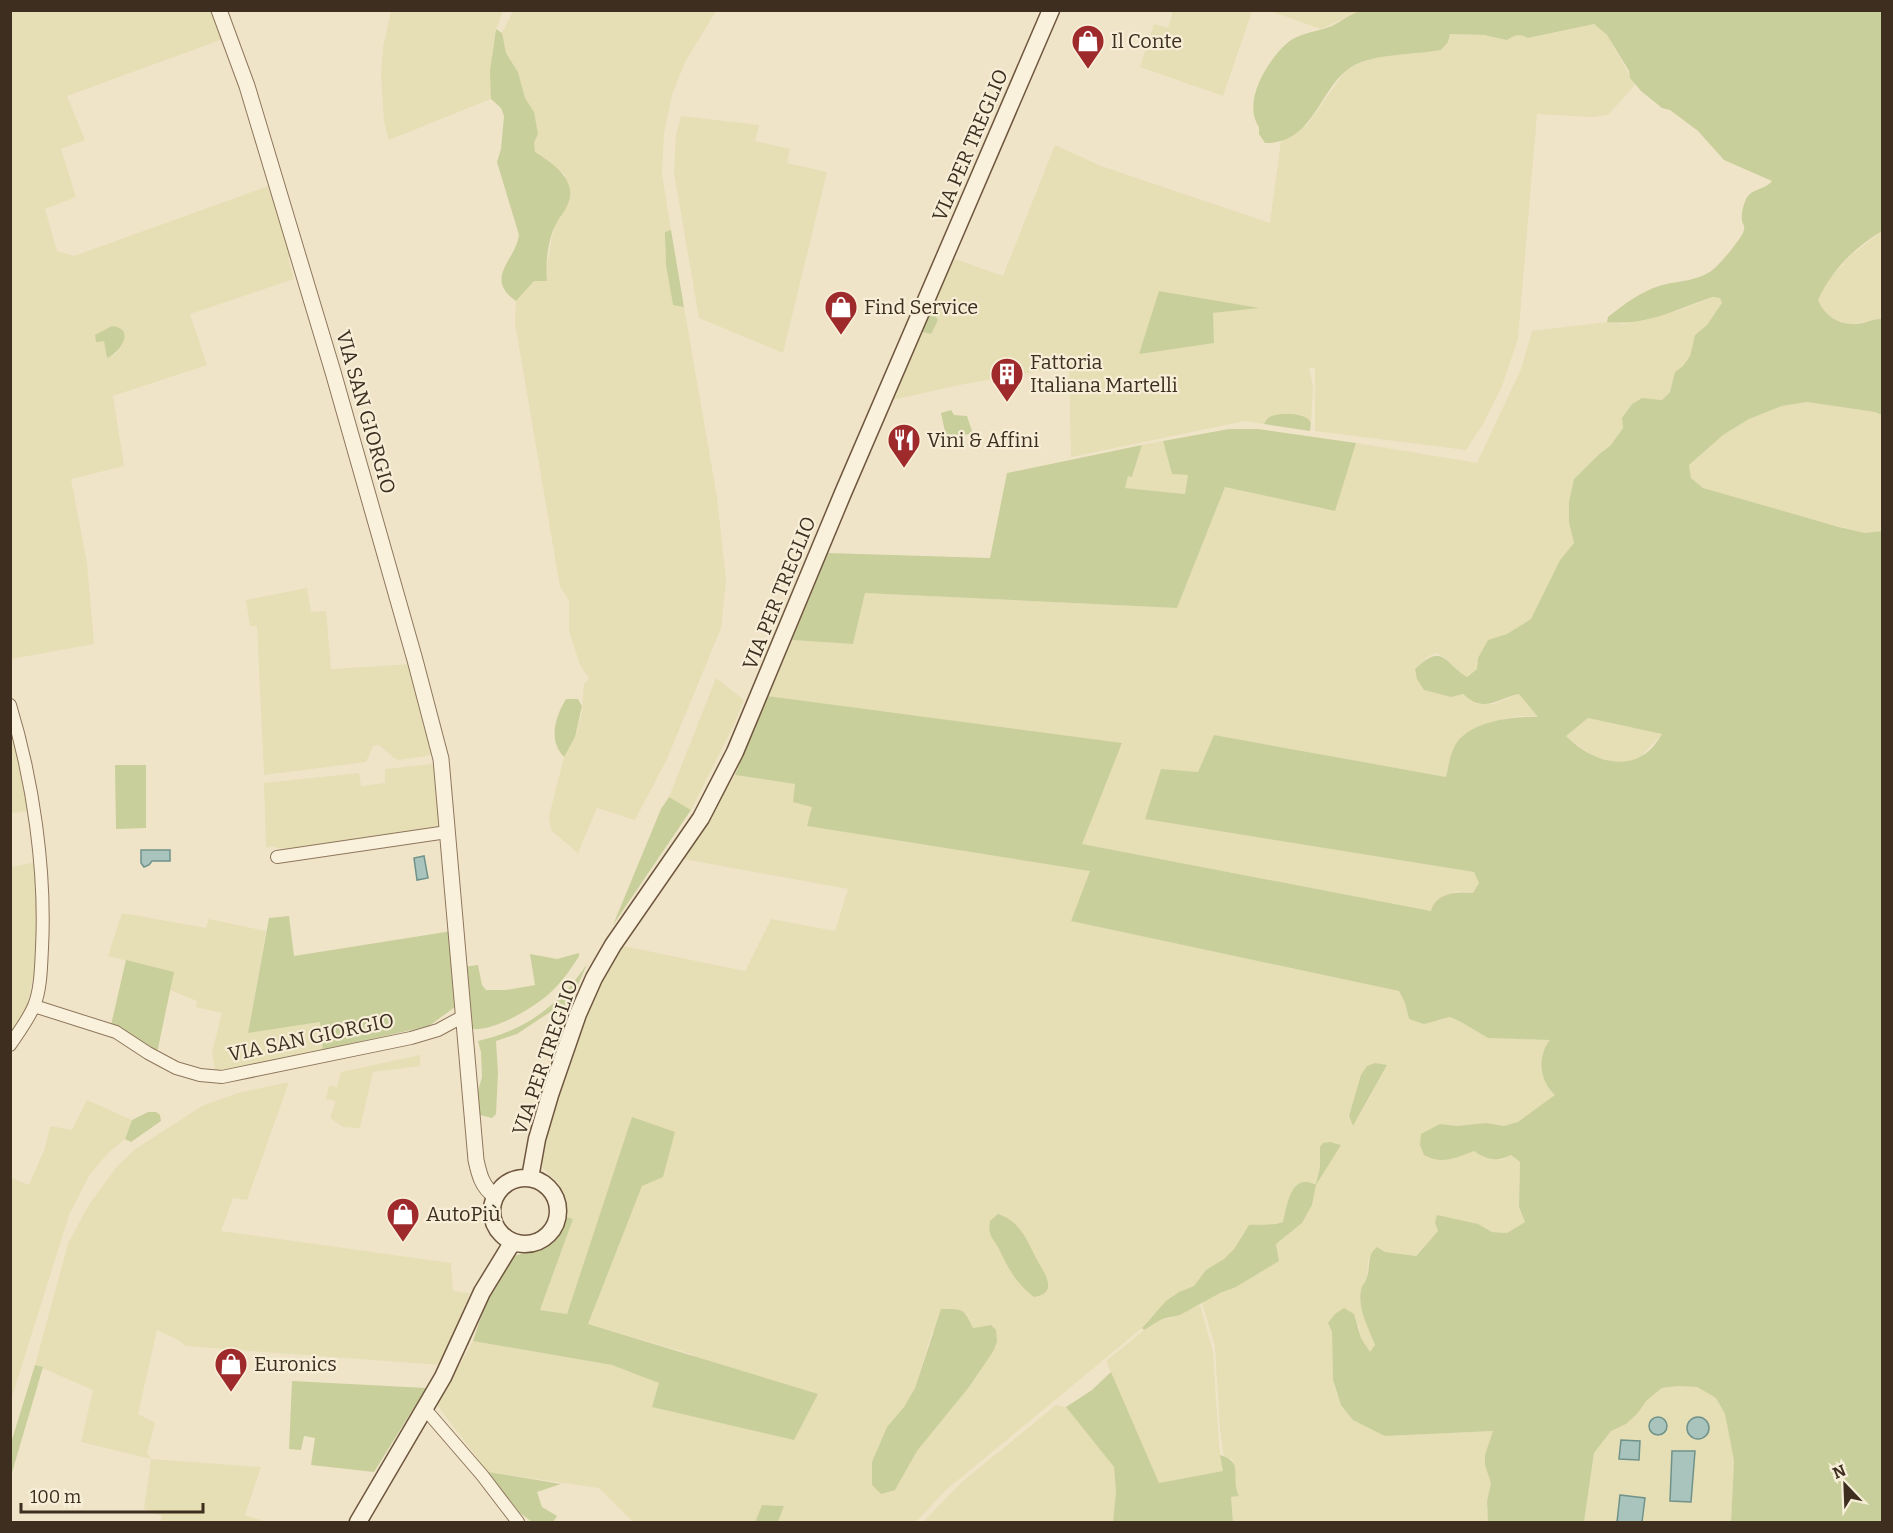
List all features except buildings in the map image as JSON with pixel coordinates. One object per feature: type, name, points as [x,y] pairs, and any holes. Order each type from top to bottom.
[{"type":"main road","name":"VIA PER TREGLIO","points":[[530,1178],[537,1139],[550,1095],[578,1014],[594,978],[613,945],[696,825],[735,752],[852,471],[1051,10]]},
{"type":"main road","points":[[530,1178],[549,1187],[555,1195],[558,1215],[556,1225],[550,1234],[542,1240],[522,1245],[512,1243],[503,1237],[495,1226],[491,1211],[495,1196],[506,1183],[530,1178]]},
{"type":"main road","points":[[358,1522],[450,1365],[482,1292],[512,1243]]},
{"type":"street","name":"VIA SAN GIORGIO","points":[[219,10],[247,86],[268,156],[416,660],[441,759],[462,1017],[478,1174],[483,1184],[495,1196]]},
{"type":"street","points":[[10,705],[24,749],[43,878],[41,972],[34,1006],[10,1045]]},
{"type":"street","points":[[277,857],[447,832]]},
{"type":"street","name":"VIA SAN GIORGIO","points":[[34,1006],[116,1032],[176,1068],[200,1075],[222,1077],[411,1038],[438,1030],[462,1017]]},
{"type":"street","points":[[425,1409],[482,1475],[518,1522]]},
{"type":"shaded area","points":[[11,11],[214,11],[223,39],[67,96],[85,140],[61,149],[76,197],[45,209],[57,251],[74,256],[271,185],[292,256],[288,258],[294,279],[190,314],[207,365],[113,396],[124,466],[71,479],[87,563],[94,644],[11,659]],"holes":[[[124,336],[123,344],[115,355],[107,357],[104,340]]]},
{"type":"shaded area","points":[[391,11],[503,11],[496,29],[492,55],[491,99],[389,140],[384,122],[381,74],[383,48]]},
{"type":"shaded area","points":[[513,11],[716,11],[685,62],[672,95],[664,133],[662,174],[671,230],[665,232],[665,254],[671,294],[673,305],[684,307],[717,497],[726,580],[721,628],[667,759],[635,820],[597,808],[578,853],[551,830],[549,816],[564,757],[575,737],[582,712],[584,684],[589,678],[580,665],[569,631],[569,600],[560,587],[515,323],[516,301],[534,281],[547,281],[546,269],[556,222],[567,208],[565,175],[535,152],[534,143],[538,134],[518,72],[506,53],[503,41],[502,33]]},
{"type":"shaded area","points":[[1173,11],[1252,11],[1223,96],[1140,67],[1154,24],[1168,28]]},
{"type":"shaded area","points":[[1270,11],[1361,11],[1321,29]]},
{"type":"shaded area","points":[[1594,24],[1607,35],[1635,85],[1608,115],[1591,117],[1537,114],[1518,339],[1502,386],[1483,424],[1466,450],[1315,431],[1315,368],[1309,368],[1313,387],[1311,423],[1302,415],[1274,415],[1266,419],[1264,424],[1245,421],[1071,457],[1069,366],[959,385],[892,400],[922,332],[931,334],[936,315],[931,309],[952,258],[1003,276],[1055,145],[1101,166],[1270,223],[1281,140],[1307,125],[1345,71],[1354,65],[1378,57],[1441,50],[1448,42],[1450,34],[1521,35],[1529,38]],"holes":[[[1159,291],[1256,308],[1213,313],[1214,343]]]},
{"type":"shaded area","points":[[681,116],[759,125],[755,141],[790,149],[787,163],[827,172],[783,353],[699,318],[674,173],[676,135]]},
{"type":"shaded area","points":[[1882,231],[1882,319],[1851,324],[1834,320],[1823,311],[1818,300],[1825,284],[1850,256]]},
{"type":"shaded area","points":[[1714,297],[1720,298],[1722,303],[1707,325],[1695,335],[1690,356],[1675,372],[1670,392],[1662,400],[1642,398],[1632,404],[1622,418],[1623,428],[1610,446],[1598,454],[1574,479],[1569,501],[1569,523],[1574,543],[1560,560],[1531,619],[1507,634],[1488,640],[1478,658],[1477,669],[1466,677],[1436,653],[1427,657],[1416,669],[1424,690],[1451,697],[1463,694],[1478,704],[1494,704],[1519,694],[1538,717],[1508,718],[1474,729],[1452,751],[1446,777],[1214,735],[1198,772],[1161,770],[1146,819],[1474,872],[1479,883],[1473,893],[1456,891],[1431,911],[1081,844],[1122,744],[767,696],[792,640],[853,644],[865,593],[1177,608],[1225,487],[1334,511],[1356,443],[1477,463],[1521,369],[1532,331],[1607,322],[1624,324],[1677,311]]},
{"type":"shaded area","points":[[1807,402],[1882,415],[1882,531],[1865,533],[1779,511],[1703,488],[1691,478],[1689,465],[1723,435],[1749,419],[1782,406]]},
{"type":"shaded area","points":[[1163,441],[1172,473],[1188,475],[1186,494],[1124,488],[1128,476],[1133,476],[1142,445]]},
{"type":"shaded area","points":[[307,588],[311,612],[326,611],[331,669],[413,664],[438,751],[427,756],[399,760],[379,745],[373,746],[366,762],[264,775],[257,626],[250,626],[246,600]]},
{"type":"shaded area","points":[[716,678],[744,700],[733,727],[691,810],[669,797]]},
{"type":"shaded area","points":[[10,716],[29,811],[11,813],[10,813]]},
{"type":"shaded area","points":[[1588,718],[1663,734],[1638,759],[1619,763],[1599,760],[1565,736]]},
{"type":"shaded area","points":[[440,763],[444,828],[304,849],[272,846],[266,848],[264,783],[359,773],[361,786],[385,783],[385,769]]},
{"type":"shaded area","points":[[735,775],[796,784],[812,806],[808,826],[1091,871],[1072,921],[1399,991],[1409,1019],[1438,1021],[1450,1017],[1488,1038],[1550,1040],[1555,1096],[1548,1102],[1518,1122],[1504,1126],[1486,1123],[1457,1126],[1440,1124],[1445,1161],[1474,1151],[1501,1160],[1511,1155],[1520,1162],[1519,1207],[1525,1222],[1507,1233],[1492,1232],[1478,1224],[1438,1231],[1415,1256],[1385,1252],[1377,1247],[1368,1259],[1367,1278],[1361,1289],[1360,1301],[1375,1345],[1370,1353],[1361,1338],[1359,1325],[1328,1323],[1332,1332],[1333,1380],[1337,1395],[1385,1436],[1494,1431],[1491,1483],[1487,1501],[1488,1522],[1233,1522],[1231,1497],[1239,1496],[1235,1486],[1235,1468],[1232,1459],[1224,1457],[1220,1430],[1215,1346],[1202,1303],[1220,1292],[1236,1287],[1279,1261],[1276,1244],[1302,1223],[1312,1205],[1316,1185],[1292,1190],[1283,1222],[1272,1225],[1262,1224],[1244,1232],[1224,1260],[1206,1270],[1194,1286],[1179,1292],[1142,1328],[946,1490],[916,1522],[778,1522],[784,1506],[762,1505],[755,1522],[633,1522],[599,1488],[488,1472],[437,1405],[473,1341],[612,1365],[660,1383],[652,1407],[694,1355],[588,1324],[642,1186],[633,1117],[567,1314],[540,1310],[573,1219],[567,1217],[564,1195],[558,1183],[537,1162],[565,1072],[595,995],[623,946],[745,971],[771,919],[835,931],[848,889],[684,859]],"holes":[[[1387,1065],[1361,1113],[1353,1126],[1349,1116],[1357,1090]],[[1323,1143],[1341,1145],[1317,1182],[1321,1159],[1320,1147]],[[967,1314],[973,1328],[991,1325],[981,1369],[917,1451],[895,1490],[887,1427],[904,1407],[915,1388],[932,1332]]]},
{"type":"shaded area","points":[[37,862],[38,954],[28,1003],[11,1037],[11,867]]},
{"type":"shaded area","points":[[122,913],[206,928],[209,919],[266,931],[248,1032],[321,1022],[323,1050],[234,1069],[215,1070],[212,1052],[222,1013],[196,1007],[197,1001],[170,990],[173,972],[108,956]]},
{"type":"shaded area","points":[[420,1055],[420,1066],[373,1072],[360,1128],[343,1127],[330,1118],[336,1101],[326,1099],[329,1086],[337,1087],[341,1072]]},
{"type":"shaded area","points":[[289,1082],[247,1200],[233,1198],[221,1231],[451,1263],[453,1291],[470,1293],[440,1365],[185,1346],[180,1341],[157,1330],[138,1414],[155,1423],[147,1453],[151,1459],[81,1442],[93,1390],[35,1365],[68,1244],[88,1206],[118,1165],[137,1148],[202,1106],[238,1093]]},
{"type":"shaded area","points":[[87,1100],[132,1120],[125,1139],[109,1152],[90,1174],[69,1215],[11,1400],[11,1178],[29,1185],[45,1148],[50,1126],[72,1130]]},
{"type":"shaded area","points":[[1200,1305],[1213,1352],[1219,1446],[1223,1471],[1159,1483],[1106,1361],[1144,1330],[1162,1319],[1168,1319]]},
{"type":"shaded area","points":[[1697,1387],[1716,1398],[1725,1414],[1734,1461],[1731,1522],[1584,1522],[1594,1453],[1612,1430],[1626,1424],[1647,1400],[1662,1388]]},
{"type":"shaded area","points":[[1056,1405],[1066,1407],[1114,1467],[1116,1492],[1113,1522],[923,1522],[962,1482]]},
{"type":"shaded area","points":[[151,1459],[261,1467],[245,1515],[267,1522],[160,1522],[162,1516],[144,1509]]},
{"type":"green space","points":[[1361,11],[1882,11],[1882,231],[1862,244],[1845,261],[1823,289],[1818,300],[1830,317],[1842,322],[1856,324],[1882,319],[1882,415],[1807,402],[1782,406],[1749,419],[1723,435],[1689,465],[1691,478],[1703,488],[1839,527],[1865,533],[1882,531],[1882,1522],[1731,1522],[1734,1461],[1725,1414],[1716,1398],[1697,1387],[1662,1388],[1647,1400],[1626,1424],[1611,1431],[1594,1453],[1584,1522],[1488,1522],[1487,1501],[1491,1483],[1485,1465],[1485,1455],[1493,1431],[1385,1436],[1353,1420],[1341,1405],[1333,1380],[1332,1332],[1328,1323],[1344,1308],[1354,1314],[1361,1338],[1370,1352],[1375,1345],[1364,1318],[1360,1297],[1367,1277],[1370,1257],[1377,1247],[1385,1252],[1416,1256],[1438,1231],[1435,1223],[1437,1215],[1478,1224],[1492,1232],[1507,1233],[1525,1222],[1519,1207],[1520,1162],[1511,1155],[1501,1159],[1492,1159],[1474,1151],[1449,1159],[1437,1160],[1424,1155],[1420,1145],[1421,1134],[1440,1124],[1457,1126],[1486,1123],[1504,1126],[1518,1122],[1555,1095],[1546,1082],[1542,1068],[1543,1054],[1550,1040],[1488,1038],[1450,1017],[1424,1024],[1409,1019],[1399,991],[1071,921],[1090,871],[807,826],[812,807],[793,802],[795,784],[735,775],[767,696],[1122,743],[1082,844],[1431,911],[1437,900],[1448,894],[1473,893],[1479,883],[1474,872],[1145,819],[1161,769],[1198,772],[1214,735],[1446,777],[1453,749],[1465,734],[1495,721],[1538,717],[1519,694],[1484,704],[1470,700],[1463,694],[1451,697],[1424,690],[1417,679],[1415,669],[1424,661],[1437,656],[1442,657],[1467,677],[1477,669],[1478,658],[1488,640],[1507,634],[1531,619],[1560,560],[1574,543],[1569,523],[1569,501],[1574,479],[1610,446],[1623,428],[1622,418],[1632,404],[1642,398],[1662,400],[1670,392],[1675,372],[1690,356],[1695,335],[1707,325],[1722,303],[1720,298],[1713,297],[1662,316],[1622,323],[1607,322],[1608,317],[1645,292],[1710,272],[1732,249],[1743,233],[1742,212],[1746,199],[1772,181],[1724,160],[1698,131],[1670,110],[1662,108],[1641,91],[1630,78],[1629,71],[1607,35],[1594,24],[1528,38],[1520,35],[1507,40],[1484,35],[1450,34],[1448,42],[1441,50],[1360,62],[1340,76],[1305,125],[1295,134],[1281,141],[1265,143],[1259,134],[1253,107],[1259,84],[1271,62],[1285,45],[1295,38],[1332,26]],"holes":[[[1588,718],[1662,734],[1641,756],[1629,761],[1616,762],[1590,754],[1566,736]]]},
{"type":"green space","points":[[496,29],[502,33],[506,53],[518,72],[525,98],[534,112],[538,134],[534,143],[535,152],[563,174],[570,189],[567,206],[554,228],[549,243],[547,281],[534,281],[516,301],[507,293],[502,284],[504,269],[517,244],[519,235],[497,162],[501,149],[504,116],[501,108],[491,99],[490,71]]},
{"type":"green space","points":[[671,230],[684,307],[673,305],[666,265],[665,232]]},
{"type":"green space","points":[[1159,291],[1259,308],[1213,313],[1214,343],[1139,354]]},
{"type":"green space","points":[[931,309],[938,320],[931,334],[922,332]]},
{"type":"green space","points":[[112,326],[123,331],[124,341],[117,351],[107,358],[104,341],[96,342],[95,335]]},
{"type":"green space","points":[[951,410],[954,415],[967,416],[973,434],[946,436],[941,413]]},
{"type":"green space","points":[[1291,414],[1307,418],[1311,423],[1310,431],[1264,424],[1272,416]]},
{"type":"green space","points":[[1229,429],[1258,429],[1356,443],[1335,511],[1225,487],[1177,608],[865,593],[853,644],[792,640],[828,553],[990,558],[1007,473],[1142,445],[1132,477],[1128,476],[1125,488],[1185,494],[1188,475],[1172,474],[1163,441]]},
{"type":"green space","points":[[566,699],[578,699],[582,706],[575,737],[564,757],[556,744],[555,729],[556,721]]},
{"type":"green space","points":[[115,765],[146,765],[146,828],[116,829]]},
{"type":"green space","points":[[669,797],[691,810],[613,925],[661,809]]},
{"type":"green space","points":[[289,916],[294,956],[452,931],[457,1003],[455,1007],[429,1026],[323,1050],[320,1022],[248,1033],[269,918]]},
{"type":"green space","points":[[579,953],[576,961],[558,985],[526,1010],[487,1028],[475,1029],[467,1023],[462,967],[478,965],[482,985],[486,990],[506,990],[535,985],[530,954],[557,959]]},
{"type":"green space","points":[[126,960],[174,972],[157,1053],[111,1025]]},
{"type":"green space","points":[[587,964],[568,1008],[559,1006],[517,1034],[496,1041],[498,1073],[496,1114],[492,1118],[480,1115],[477,1094],[482,1077],[478,1041],[512,1030],[541,1013],[554,1003]]},
{"type":"green space","points":[[1375,1063],[1387,1065],[1353,1126],[1349,1116],[1361,1075],[1367,1066]]},
{"type":"green space","points":[[148,1112],[156,1112],[160,1115],[161,1121],[131,1142],[125,1139],[132,1120]]},
{"type":"green space","points":[[632,1117],[675,1132],[663,1177],[642,1186],[588,1324],[818,1394],[794,1440],[652,1407],[659,1383],[612,1365],[473,1341],[498,1271],[515,1256],[543,1248],[552,1242],[567,1217],[573,1219],[540,1310],[567,1314]]},
{"type":"green space","points":[[1323,1143],[1341,1145],[1316,1185],[1312,1205],[1302,1223],[1276,1244],[1279,1261],[1236,1287],[1180,1315],[1162,1319],[1144,1330],[1142,1328],[1166,1301],[1194,1286],[1206,1270],[1224,1259],[1234,1249],[1249,1225],[1283,1222],[1289,1198],[1296,1186],[1306,1182],[1316,1184],[1320,1167],[1320,1147]]},
{"type":"green space","points":[[998,1214],[1019,1228],[1028,1242],[1048,1281],[1048,1287],[1043,1294],[1034,1297],[1028,1292],[1018,1282],[1007,1264],[989,1231],[990,1221]]},
{"type":"green space","points":[[941,1309],[962,1311],[973,1328],[991,1325],[996,1330],[997,1341],[994,1350],[969,1387],[917,1451],[895,1490],[881,1494],[872,1485],[872,1462],[887,1427],[904,1407],[915,1388]]},
{"type":"green space","points":[[35,1365],[43,1367],[11,1476],[11,1443]]},
{"type":"green space","points":[[1111,1372],[1159,1483],[1223,1471],[1220,1455],[1233,1462],[1239,1496],[1231,1497],[1233,1522],[1113,1522],[1116,1492],[1114,1467],[1066,1407],[1092,1390]]},
{"type":"green space","points":[[292,1381],[426,1388],[374,1472],[311,1465],[315,1438],[304,1436],[301,1450],[289,1449]]},
{"type":"green space","points":[[488,1472],[561,1484],[537,1492],[542,1507],[557,1516],[553,1522],[532,1522],[520,1513]]},
{"type":"green space","points":[[762,1505],[784,1506],[778,1522],[755,1522]]},
{"type":"water","points":[[141,850],[170,850],[170,861],[152,861],[144,867],[141,863]]},
{"type":"water","points":[[424,856],[428,878],[417,880],[414,858]]},
{"type":"water","points":[[1654,1417],[1662,1417],[1667,1422],[1665,1433],[1654,1435],[1649,1430],[1649,1422]]},
{"type":"water","points":[[1698,1417],[1706,1420],[1709,1428],[1706,1436],[1698,1439],[1690,1436],[1687,1428],[1690,1420]]},
{"type":"water","points":[[1621,1440],[1640,1441],[1639,1460],[1619,1459]]},
{"type":"water","points":[[1672,1451],[1695,1451],[1691,1502],[1670,1501]]},
{"type":"water","points":[[1620,1495],[1645,1498],[1642,1522],[1617,1522]]},
{"type":"place","name":"Il Conte","points":[[1088,70]]},
{"type":"place","name":"Find Service","points":[[841,336]]},
{"type":"place","name":"Fattoria Italiana Martelli","points":[[1007,403]]},
{"type":"place","name":"Vini & Affini","points":[[904,469]]},
{"type":"place","name":"AutoPiù","points":[[403,1243]]},
{"type":"place","name":"Euronics","points":[[231,1393]]}]
